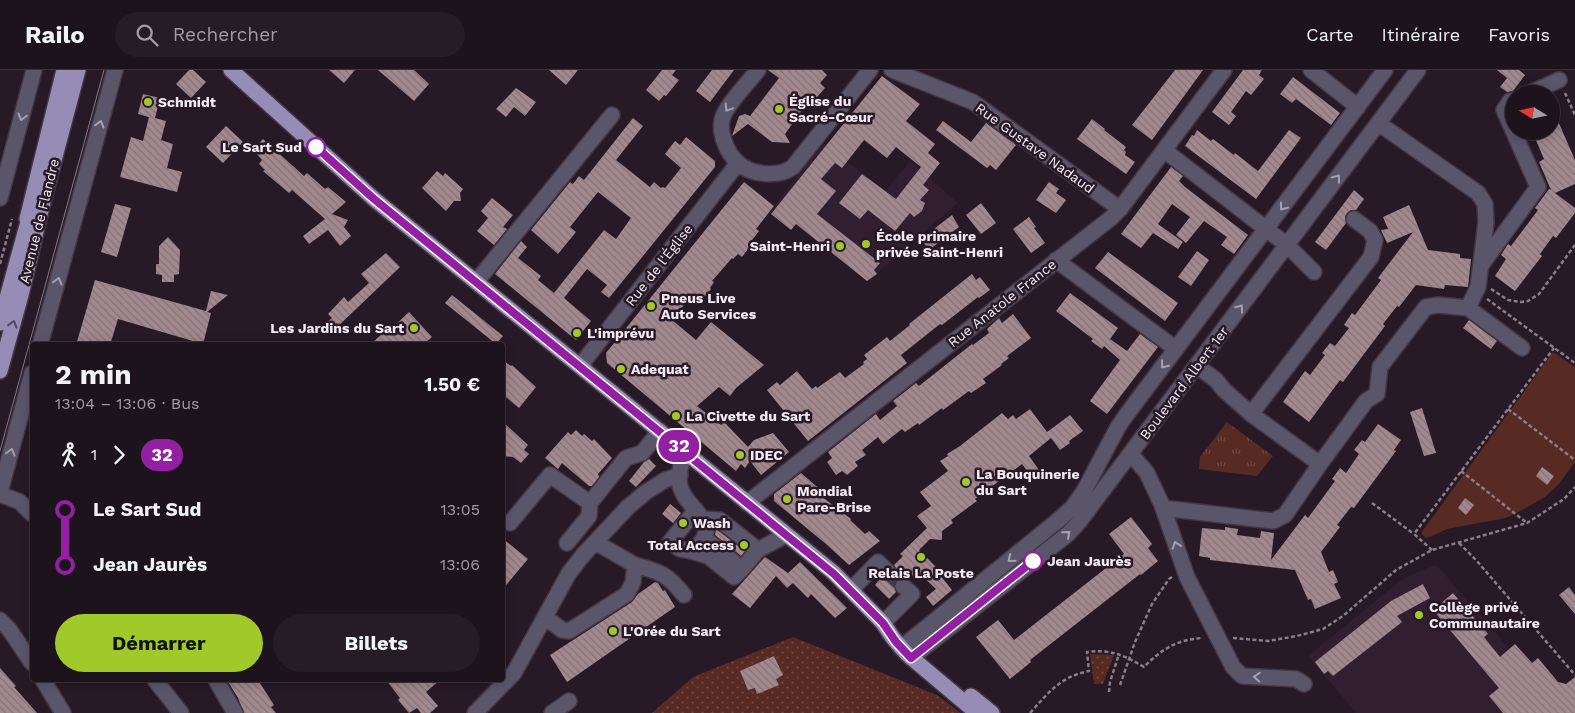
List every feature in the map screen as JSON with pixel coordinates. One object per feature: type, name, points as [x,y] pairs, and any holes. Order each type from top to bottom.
[{"type":"main road","points":[[20,251],[64,70]]},
{"type":"main road","name":"Avenue de Flandre","points":[[0,323],[70,70]]},
{"type":"main road","name":"Avenue de Flandre","points":[[0,371],[78,70]]},
{"type":"main road","points":[[21,294],[48,206],[85,70]]},
{"type":"main road","points":[[231,70],[347,176],[834,574],[883,623],[890,634],[992,713]]},
{"type":"main road","points":[[910,650],[977,713]]},
{"type":"street","points":[[0,198],[34,70]]},
{"type":"street","points":[[41,342],[115,70]]},
{"type":"street","points":[[758,70],[726,109],[721,121],[726,145],[738,163],[752,170],[769,174],[789,170],[870,70]]},
{"type":"street","name":"Rue Gustave Nadaud","points":[[892,70],[973,102],[1120,209]]},
{"type":"street","name":"Rue Anatole France","points":[[747,503],[1056,260],[1097,230],[1120,209],[1224,70]]},
{"type":"street","points":[[1310,70],[1358,107]]},
{"type":"street","name":"Boulevard Albert 1er","points":[[910,650],[1072,508],[1090,482],[1118,427],[1385,70]]},
{"type":"street","name":"Boulevard Albert 1er","points":[[910,650],[1068,534],[1079,522],[1418,70]]},
{"type":"street","points":[[1548,85],[1559,80]]},
{"type":"street","points":[[476,282],[612,115]]},
{"type":"street","points":[[1378,123],[1478,193],[1485,204],[1486,222],[1478,287],[1468,308]]},
{"type":"street","points":[[1480,266],[1538,187],[1517,140]]},
{"type":"street","points":[[1164,150],[1286,246],[1314,272]]},
{"type":"street","name":"Rue de l'Église","points":[[580,366],[738,163]]},
{"type":"street","points":[[1250,414],[1371,257],[1375,240],[1370,231],[1354,219]]},
{"type":"street","points":[[1056,260],[1176,349]]},
{"type":"street","points":[[1163,508],[1272,521],[1284,515],[1366,401],[1377,394],[1380,367],[1426,307],[1438,304],[1468,308],[1522,348]]},
{"type":"street","points":[[1197,366],[1216,380],[1250,414],[1320,464]]},
{"type":"street","points":[[30,380],[0,493],[20,502],[30,512]]},
{"type":"street","points":[[567,543],[589,516],[590,503],[626,458],[642,453],[660,431]]},
{"type":"street","points":[[686,452],[680,466],[679,485],[683,496],[700,514],[706,534],[700,544],[691,551]]},
{"type":"street","points":[[1131,454],[1147,474],[1163,508],[1187,578],[1233,667],[1242,676],[1296,678],[1304,684]]},
{"type":"street","points":[[510,523],[550,475],[590,503]]},
{"type":"street","points":[[485,710],[514,674],[569,573],[595,542],[634,502],[666,480],[680,476]]},
{"type":"street","points":[[700,514],[720,520],[758,550]]},
{"type":"street","points":[[700,514],[670,542],[680,549],[708,556],[734,577],[758,550],[786,535]]},
{"type":"street","points":[[704,538],[742,569]]},
{"type":"street","points":[[595,542],[635,565],[663,574],[672,580],[684,595]]},
{"type":"street","points":[[850,590],[878,562],[888,572]]},
{"type":"street","points":[[545,617],[562,630],[568,631],[627,594],[633,582],[635,565]]},
{"type":"street","points":[[883,623],[912,594],[903,586]]},
{"type":"street","points":[[0,620],[9,629],[30,660]]},
{"type":"street","points":[[44,682],[63,713]]},
{"type":"street","points":[[157,682],[180,713]]},
{"type":"street","points":[[217,682],[235,713]]},
{"type":"street","points":[[552,713],[570,701]]},
{"type":"path","points":[[1559,80],[1575,114]]},
{"type":"path","points":[[1575,245],[1538,294],[1528,301],[1508,300],[1488,287],[1486,299],[1575,363]]},
{"type":"path","points":[[1414,534],[1554,348]]},
{"type":"path","points":[[1508,409],[1575,460]]},
{"type":"path","points":[[1461,471],[1527,523]]},
{"type":"path","points":[[1030,713],[1064,680],[1089,672],[1087,652],[1105,651],[1119,654],[1144,667],[1158,653],[1177,642],[1218,637],[1268,641],[1323,629],[1343,616],[1396,570],[1432,550],[1527,523],[1564,499],[1575,487]]},
{"type":"path","points":[[1372,503],[1432,550]]},
{"type":"path","points":[[1458,542],[1476,560],[1575,675]]},
{"type":"path","points":[[1120,685],[1129,658],[1152,604],[1169,579],[1184,568]]},
{"type":"path","points":[[1109,692],[1110,682],[1119,654]]},
{"type":"shaded area","name":"École primaire privée Saint-Henri","points":[[822,142],[885,191],[910,161],[958,203],[868,281],[774,207]]},
{"type":"shaded area","name":"Collège privé Communautaire","points":[[1437,565],[1565,713],[1356,713],[1308,656],[1401,580]]},
{"type":"green space","points":[[1553,352],[1575,367],[1575,462],[1558,485],[1545,497],[1524,509],[1506,518],[1447,529],[1426,538],[1421,533]]},
{"type":"green space","points":[[1227,422],[1273,456],[1257,476],[1199,469],[1200,457]]},
{"type":"green space","points":[[793,637],[937,695],[961,713],[652,713],[693,677]]},
{"type":"green space","points":[[1090,654],[1114,655],[1103,684],[1094,684]]},
{"type":"building","points":[[189,70],[193,70],[206,82],[191,98],[176,84]]},
{"type":"building","points":[[329,70],[355,70],[344,83]]},
{"type":"building","points":[[378,70],[414,70],[429,84],[414,101]]},
{"type":"building","points":[[549,70],[578,70],[566,85]]},
{"type":"building","points":[[662,70],[676,70],[672,75],[679,80],[666,96],[664,95],[659,101],[646,90]]},
{"type":"building","points":[[712,70],[734,70],[710,102],[696,91]]},
{"type":"building","name":"Église du Sacré-Cœur","points":[[768,70],[822,70],[827,75],[820,83],[825,88],[811,104],[808,102],[785,134],[790,143],[772,142],[748,124],[732,136],[739,116],[745,114],[750,116],[779,78]]},
{"type":"building","points":[[1175,70],[1203,70],[1152,140],[1132,125]]},
{"type":"building","points":[[1243,70],[1262,70],[1259,75],[1264,79],[1251,95],[1246,91],[1231,112],[1236,116],[1229,125],[1212,112]]},
{"type":"building","points":[[1497,70],[1519,70],[1525,75],[1518,85],[1505,85],[1505,91],[1500,87],[1507,78]]},
{"type":"building","points":[[882,76],[920,104],[906,121],[935,144],[928,153],[940,163],[923,185],[929,190],[920,200],[925,203],[922,211],[914,217],[910,213],[895,231],[868,210],[860,219],[839,203],[862,174],[896,199],[921,167],[896,147],[887,158],[864,140],[842,168],[835,163],[821,179],[836,191],[817,214],[880,263],[874,270],[877,274],[867,281],[796,224],[791,230],[771,214]]},
{"type":"building","points":[[1293,77],[1340,113],[1331,125],[1296,99],[1292,103],[1280,94]]},
{"type":"building","points":[[516,88],[536,102],[525,116],[514,107],[506,117],[496,109]]},
{"type":"building","points":[[143,94],[160,98],[155,118],[166,121],[161,140],[173,144],[167,168],[182,172],[177,192],[120,177],[131,137],[143,141],[149,117],[138,114]]},
{"type":"building","points":[[633,118],[643,126],[616,160],[650,187],[654,182],[661,188],[665,188],[681,168],[665,154],[675,141],[680,145],[686,137],[715,161],[715,167],[609,298],[601,292],[607,285],[587,269],[564,298],[591,321],[576,340],[495,274],[521,241],[527,247],[518,258],[541,276],[538,280],[554,293],[604,230],[616,239],[631,218],[598,192],[570,227],[576,232],[558,254],[531,230],[570,182],[573,184],[579,176],[584,180]]},
{"type":"building","points":[[1092,119],[1126,147],[1124,150],[1126,152],[1125,155],[1135,162],[1126,174],[1077,139]]},
{"type":"building","points":[[943,121],[971,142],[986,123],[1016,145],[996,170],[990,165],[987,168],[936,130]]},
{"type":"building","points":[[226,126],[243,142],[223,163],[206,147]]},
{"type":"building","points":[[1560,126],[1575,160],[1575,184],[1555,193],[1575,208],[1575,213],[1556,238],[1553,236],[1540,254],[1542,256],[1515,291],[1495,276],[1506,259],[1501,255],[1508,244],[1511,246],[1538,210],[1535,208],[1549,189],[1551,190],[1539,162],[1544,159],[1536,140],[1560,140]]},
{"type":"building","points":[[1197,130],[1211,141],[1213,139],[1234,155],[1235,153],[1258,171],[1289,130],[1301,138],[1256,199],[1185,146]]},
{"type":"building","points":[[263,139],[304,176],[307,173],[325,189],[328,187],[346,202],[332,214],[348,220],[344,227],[351,236],[340,246],[328,230],[309,244],[303,236],[325,219],[292,190],[289,193],[263,171],[265,170],[259,164],[262,160],[253,150]]},
{"type":"building","points":[[1171,167],[1183,176],[1179,181],[1185,187],[1248,235],[1234,254],[1221,245],[1227,237],[1204,221],[1186,243],[1176,235],[1190,217],[1172,204],[1158,224],[1183,242],[1178,249],[1153,233],[1141,248],[1121,234]]},
{"type":"building","points":[[437,171],[443,176],[445,173],[463,189],[460,193],[461,201],[454,201],[446,211],[422,188]]},
{"type":"building","points":[[744,182],[774,206],[756,229],[759,231],[742,257],[738,254],[732,258],[712,281],[714,282],[711,289],[698,305],[693,301],[691,304],[687,301],[672,320],[696,340],[711,322],[764,365],[736,388],[730,396],[719,387],[697,406],[721,425],[724,422],[748,447],[754,440],[773,433],[789,452],[761,475],[750,461],[745,468],[741,464],[736,471],[607,363],[606,353]]},
{"type":"building","points":[[1049,182],[1059,189],[1056,193],[1066,200],[1056,213],[1036,200]]},
{"type":"building","points":[[1354,190],[1364,199],[1356,210],[1351,210],[1347,213],[1345,217],[1346,223],[1326,250],[1315,242]]},
{"type":"building","points":[[492,198],[513,215],[503,227],[507,229],[494,245],[477,231],[488,218],[481,211]]},
{"type":"building","points":[[981,203],[996,223],[981,234],[966,215]]},
{"type":"building","points":[[115,204],[131,208],[117,257],[101,252]]},
{"type":"building","points":[[1409,205],[1428,250],[1460,254],[1460,258],[1471,259],[1468,287],[1445,285],[1444,289],[1416,285],[1383,324],[1385,326],[1343,382],[1340,380],[1309,422],[1283,402],[1305,371],[1310,375],[1325,355],[1322,353],[1330,343],[1335,346],[1349,328],[1344,325],[1352,313],[1355,315],[1381,280],[1378,278],[1413,232],[1387,243],[1381,230],[1388,229],[1383,217]]},
{"type":"building","points":[[952,215],[959,227],[929,250],[921,239]]},
{"type":"building","points":[[1029,217],[1036,227],[1034,228],[1045,243],[1031,253],[1013,229]]},
{"type":"building","points":[[168,237],[180,250],[179,274],[174,275],[174,282],[162,282],[162,275],[156,274],[156,264],[159,264],[159,246]]},
{"type":"building","points":[[1197,251],[1209,260],[1191,286],[1178,277]]},
{"type":"building","points":[[1108,252],[1178,303],[1165,321],[1095,268]]},
{"type":"building","points":[[386,253],[400,267],[333,331],[325,324],[332,318],[328,314],[344,297],[348,302],[369,283],[361,274]]},
{"type":"building","points":[[972,274],[976,280],[980,277],[990,290],[942,325],[940,324],[901,355],[907,363],[808,441],[767,390],[777,382],[780,385],[797,371],[812,389],[816,386],[817,388],[840,372],[845,378],[864,364],[863,362],[867,359],[864,355],[887,337],[890,341]]},
{"type":"building","points":[[95,280],[206,311],[211,291],[228,295],[207,312],[211,313],[204,342],[196,342],[118,319],[111,342],[77,342]]},
{"type":"building","points":[[1070,293],[1118,328],[1110,339],[1127,351],[1140,334],[1158,347],[1107,414],[1090,401],[1120,360],[1104,346],[1102,349],[1091,341],[1093,339],[1056,311]]},
{"type":"building","points":[[452,295],[503,336],[498,342],[494,342],[445,303]]},
{"type":"building","name":"Les Jardins du Sart","points":[[409,312],[432,337],[426,342],[373,342],[389,327],[391,329]]},
{"type":"building","points":[[1013,314],[1031,338],[1007,356],[1009,358],[1002,365],[983,379],[986,383],[971,393],[969,391],[919,425],[918,423],[905,432],[902,429],[883,444],[878,437],[862,450],[866,455],[855,462],[858,466],[847,475],[842,471],[836,475],[827,462],[832,458],[828,452],[876,414],[880,420],[897,406],[893,401],[916,383],[919,386],[989,333],[987,329],[999,318],[1002,323]]},
{"type":"building","points":[[1469,320],[1497,341],[1491,349],[1463,328]]},
{"type":"building","points":[[505,362],[512,365],[536,387],[519,408],[505,396]]},
{"type":"building","points":[[1422,408],[1436,453],[1424,456],[1410,412]]},
{"type":"building","points":[[1030,409],[1047,432],[1070,415],[1083,431],[1060,450],[1051,438],[1029,456],[1039,470],[1031,476],[1022,464],[975,499],[977,501],[951,520],[953,523],[942,531],[942,540],[930,539],[919,550],[942,573],[940,575],[952,590],[933,606],[926,597],[936,589],[917,571],[909,579],[904,577],[896,579],[894,585],[896,592],[889,599],[875,585],[881,578],[885,581],[890,581],[895,578],[897,570],[894,565],[903,556],[900,554],[927,528],[917,516],[931,506],[920,492],[948,471],[940,461],[1002,413],[1008,419],[1013,415],[1016,419]]},
{"type":"building","points":[[505,424],[528,445],[524,450],[529,454],[521,463],[513,457],[505,456]]},
{"type":"building","points":[[1378,424],[1401,440],[1394,450],[1396,451],[1354,508],[1351,507],[1337,525],[1340,527],[1321,552],[1329,572],[1333,570],[1338,582],[1334,584],[1341,598],[1315,609],[1311,599],[1308,600],[1295,570],[1210,560],[1210,558],[1199,556],[1202,528],[1225,530],[1225,527],[1238,529],[1237,535],[1260,538],[1261,531],[1274,533],[1271,560],[1305,515],[1308,518],[1335,481],[1332,479],[1340,468],[1346,473],[1359,454],[1354,450],[1362,440],[1365,442]]},
{"type":"building","points":[[576,430],[582,436],[584,434],[592,441],[594,439],[612,458],[598,474],[599,477],[592,486],[589,486],[562,463],[558,469],[545,458],[568,432],[571,435]]},
{"type":"building","points":[[649,459],[656,466],[636,487],[629,481],[644,462]]},
{"type":"building","points":[[1542,467],[1554,476],[1547,485],[1536,476]]},
{"type":"building","points":[[801,473],[823,492],[821,496],[851,519],[865,534],[869,531],[880,541],[849,565],[774,501],[774,494]]},
{"type":"building","points":[[1465,498],[1474,505],[1466,515],[1458,508]]},
{"type":"building","name":"Wash","points":[[670,504],[681,513],[673,523],[662,514]]},
{"type":"building","points":[[1131,517],[1152,544],[1148,548],[1158,561],[1030,660],[1031,662],[1010,679],[976,637],[998,620],[1014,640],[1124,554],[1109,534]]},
{"type":"building","points":[[716,529],[745,551],[741,556],[715,535]]},
{"type":"building","points":[[505,540],[528,559],[505,586]]},
{"type":"building","points":[[765,557],[788,573],[800,562],[847,608],[835,618],[811,594],[808,598],[793,583],[787,588],[776,576],[750,608],[732,594]]},
{"type":"building","name":"L'Orée du Sart","points":[[655,582],[658,583],[663,591],[665,590],[675,607],[567,682],[550,655],[632,602],[638,594]]},
{"type":"building","points":[[1423,584],[1430,598],[1397,616],[1402,622],[1333,676],[1328,671],[1324,674],[1315,662],[1391,601]]},
{"type":"building","points":[[1569,587],[1575,595],[1575,614],[1559,595]]},
{"type":"building","points":[[1453,593],[1488,634],[1484,637],[1500,657],[1515,644],[1532,663],[1538,658],[1558,682],[1566,684],[1575,677],[1575,713],[1503,713],[1489,696],[1499,688],[1433,610]]},
{"type":"building","points":[[774,656],[783,675],[776,679],[779,685],[757,694],[755,688],[748,690],[740,671]]},
{"type":"building","points":[[0,668],[16,686],[14,687],[37,713],[0,713]]},
{"type":"building","points":[[228,682],[259,682],[274,705],[271,707],[276,713],[244,713]]},
{"type":"building","points":[[388,682],[438,682],[426,692],[438,706],[430,713],[421,713],[417,708],[409,713],[398,700],[400,698]]},
{"type":"tunnel","points":[[888,572],[903,586]]},
{"type":"tram line","points":[[0,451],[104,70]]},
{"type":"bus line","name":"32","points":[[316,147],[374,199],[834,574],[883,623],[896,642],[911,658],[1033,561]]},
{"type":"place","name":"Schmidt","points":[[148,102]]},
{"type":"place","name":"Église du Sacré-Cœur","points":[[779,109]]},
{"type":"place","name":"Le Sart Sud","points":[[316,147]]},
{"type":"place","name":"École primaire privée Saint-Henri","points":[[866,244]]},
{"type":"place","name":"Saint-Henri","points":[[840,246]]},
{"type":"place","name":"Pneus Live Auto Services","points":[[651,306]]},
{"type":"place","name":"Les Jardins du Sart","points":[[414,328]]},
{"type":"place","name":"L'imprévu","points":[[577,333]]},
{"type":"place","name":"Adequat","points":[[621,369]]},
{"type":"place","name":"La Civette du Sart","points":[[676,416]]},
{"type":"place","name":"IDEC","points":[[740,455]]},
{"type":"place","name":"La Bouquinerie du Sart","points":[[966,482]]},
{"type":"place","name":"Mondial Pare-Brise","points":[[787,499]]},
{"type":"place","name":"Wash","points":[[683,523]]},
{"type":"place","name":"Total Access","points":[[744,545]]},
{"type":"place","name":"Relais La Poste","points":[[921,557]]},
{"type":"place","name":"Jean Jaurès","points":[[1033,561]]},
{"type":"place","name":"Collège privé Communautaire","points":[[1419,615]]},
{"type":"place","name":"L'Orée du Sart","points":[[613,631]]}]
